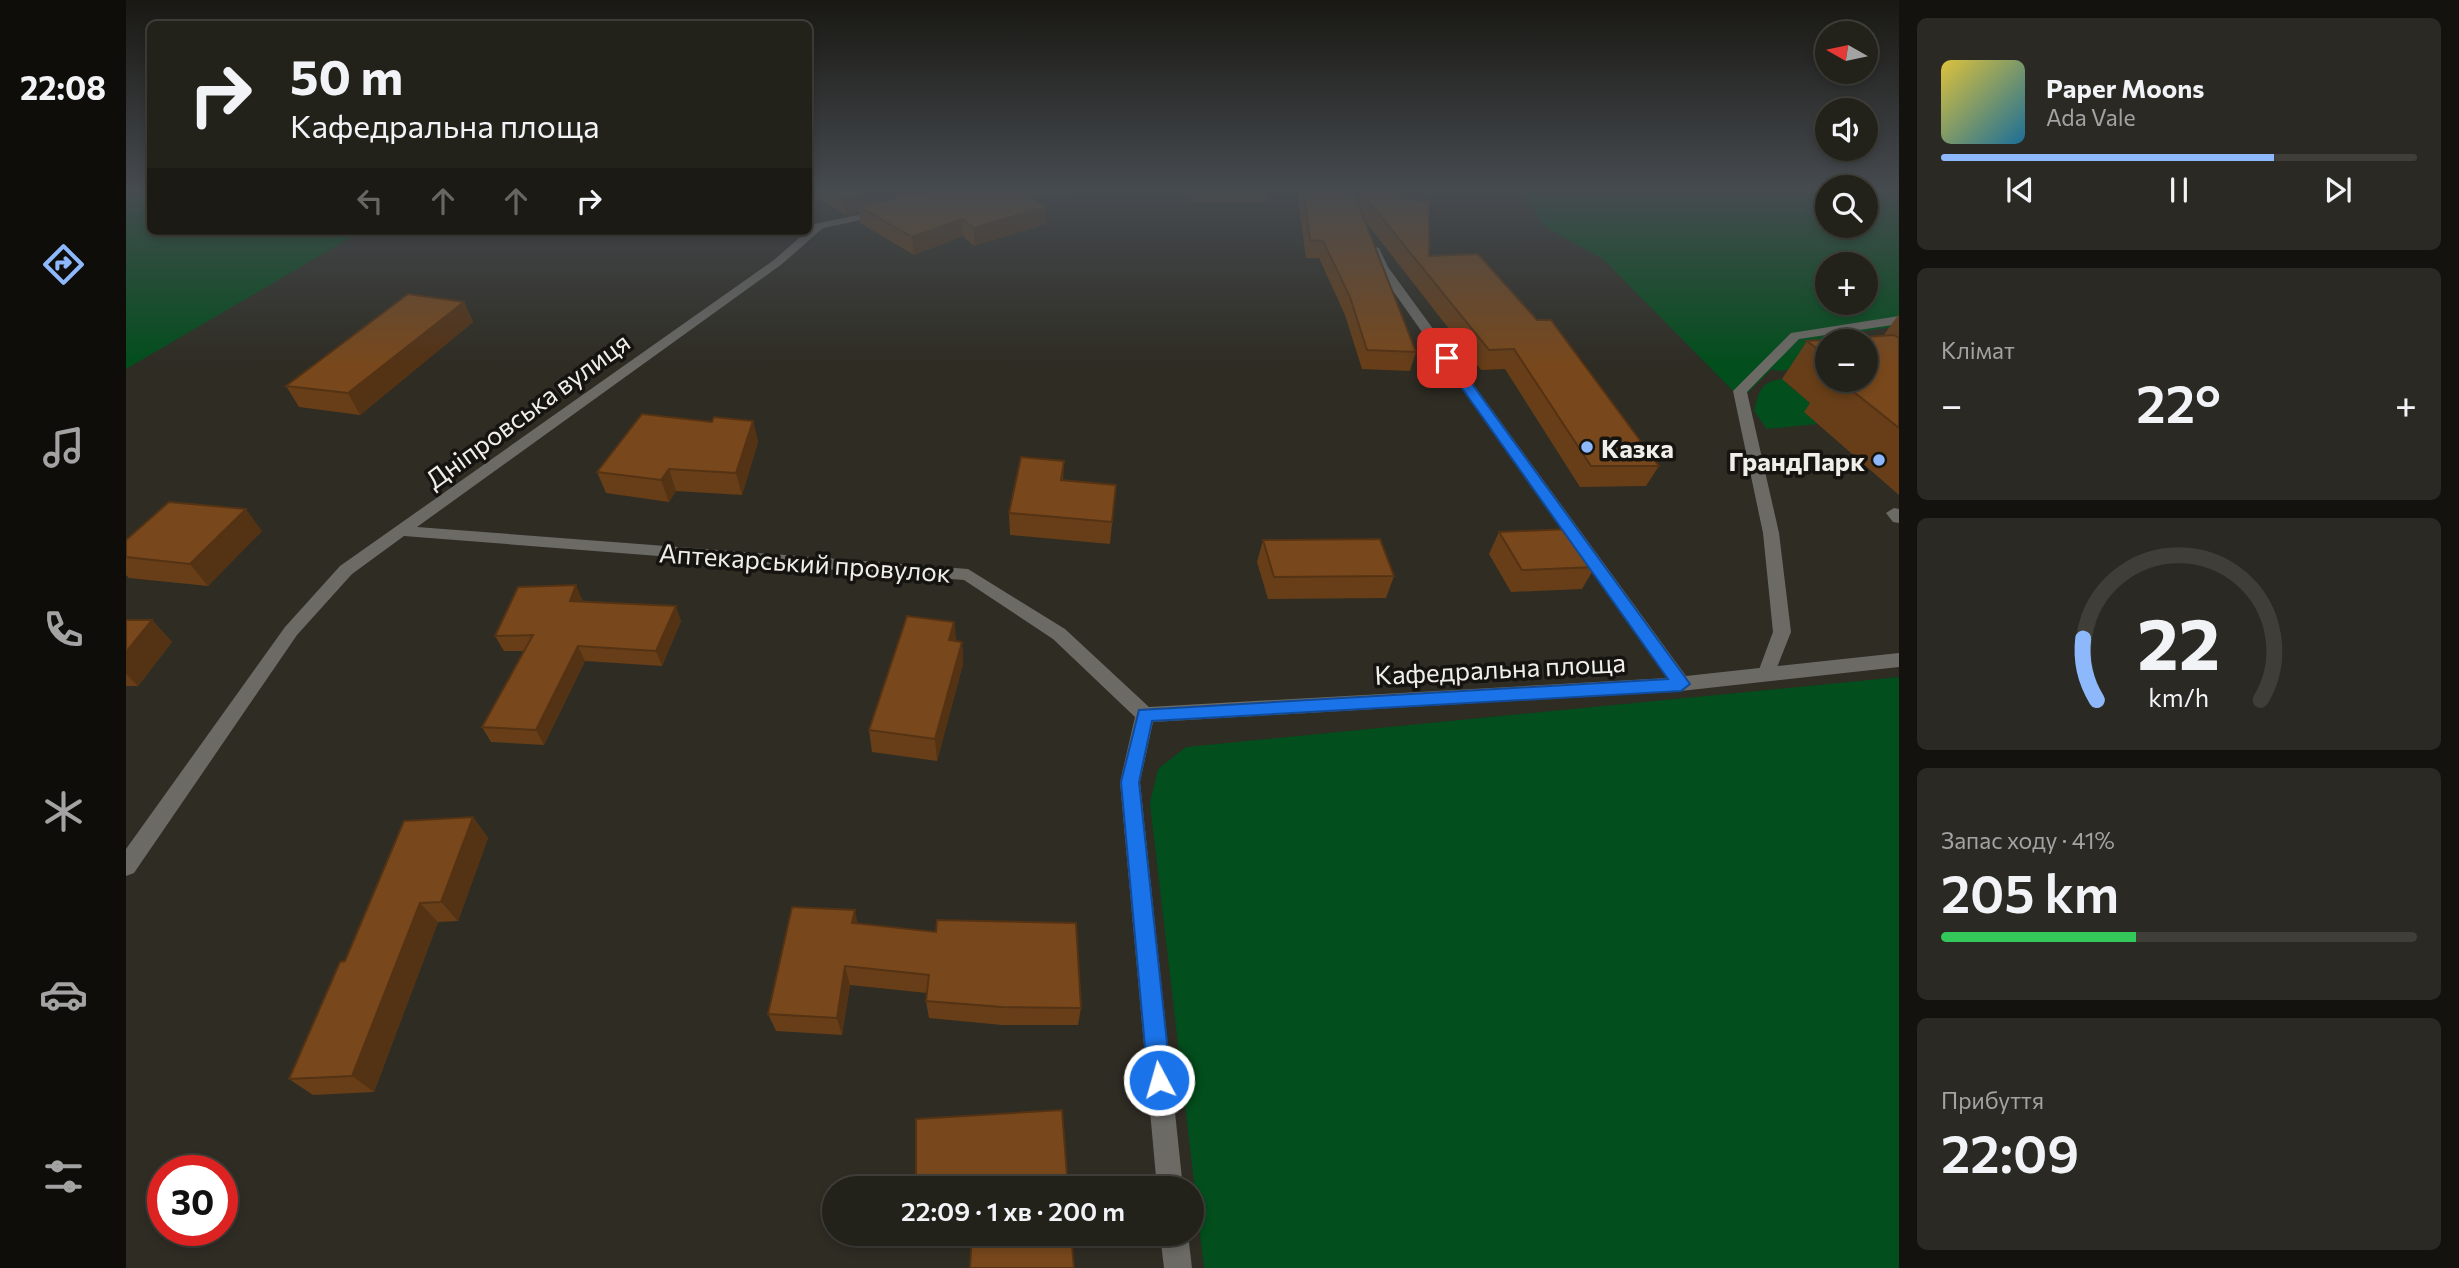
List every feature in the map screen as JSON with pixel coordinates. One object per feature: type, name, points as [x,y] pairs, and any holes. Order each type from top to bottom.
[{"type":"street","name":"Дніпровська вулиця","points":[[126,866],[291,631],[346,570],[778,262],[795,247]]},
{"type":"street","points":[[1374,247],[1382,267],[1681,684]]},
{"type":"street","points":[[1838,329],[1899,320]]},
{"type":"street","points":[[1766,675],[1782,632],[1763,485],[1745,426],[1740,391],[1795,336],[1815,333]]},
{"type":"street","name":"Аптекарський провулок","points":[[401,531],[968,575],[1059,634],[1145,715]]},
{"type":"street","name":"Кафедральна площа","points":[[1145,715],[1681,684],[1899,660]]},
{"type":"street","points":[[1145,715],[1130,782],[1169,1176]]},
{"type":"street","points":[[1175,1246],[1178,1268]]},
{"type":"green space","points":[[126,247],[334,247],[126,369]]},
{"type":"green space","points":[[1582,247],[1899,247],[1899,326],[1878,329],[1815,329],[1815,366],[1778,371],[1772,369],[1741,399],[1603,259]]},
{"type":"green space","points":[[1782,379],[1819,411],[1805,412],[1817,424],[1767,429],[1754,411],[1757,398],[1765,385]]},
{"type":"green space","points":[[1899,677],[1899,1268],[1204,1268],[1201,1246],[1204,1246],[1204,1176],[1193,1176],[1150,803],[1158,769],[1186,747]]},
{"type":"building","points":[[1326,247],[1375,247],[1416,352],[1367,350],[1350,297]]},
{"type":"building","points":[[1406,247],[1429,247],[1429,256],[1478,254],[1537,320],[1551,320],[1659,466],[1591,466],[1514,349],[1489,350]]},
{"type":"building","points":[[408,294],[464,302],[348,393],[286,386]]},
{"type":"building","points":[[1894,335],[1899,338],[1899,428],[1854,392],[1878,392],[1878,336]]},
{"type":"building","points":[[642,414],[712,422],[714,417],[753,421],[736,473],[669,469],[661,480],[597,472]]},
{"type":"building","points":[[1021,457],[1064,461],[1061,480],[1116,485],[1112,522],[1009,513]]},
{"type":"building","points":[[169,502],[246,509],[190,564],[126,557],[126,540]]},
{"type":"building","points":[[1569,529],[1595,567],[1522,570],[1499,532]]},
{"type":"building","points":[[1380,539],[1394,576],[1274,577],[1263,540]]},
{"type":"building","points":[[576,585],[570,601],[676,606],[656,651],[578,646],[536,730],[482,727],[533,635],[495,636],[518,587]]},
{"type":"building","points":[[907,616],[954,622],[949,640],[962,642],[935,739],[869,730]]},
{"type":"building","points":[[126,620],[152,620],[126,652]]},
{"type":"building","points":[[473,817],[441,902],[420,903],[352,1076],[289,1079],[340,962],[345,961],[404,821]]},
{"type":"building","points":[[792,907],[855,910],[852,923],[936,932],[937,920],[1076,923],[1081,1008],[1002,1007],[926,1001],[929,975],[845,966],[837,1018],[768,1014]]},
{"type":"building","points":[[1062,1110],[1067,1176],[916,1176],[916,1119]]},
{"type":"building","points":[[971,1246],[1072,1246],[1074,1268],[970,1268]]},
{"type":"place","name":"Казка","points":[[1587,447]]},
{"type":"place","name":"ГрандПарк","points":[[1879,460]]},
{"type":"route","points":[[1159,1080],[1130,782],[1145,715],[1681,684],[1447,358]]}]
